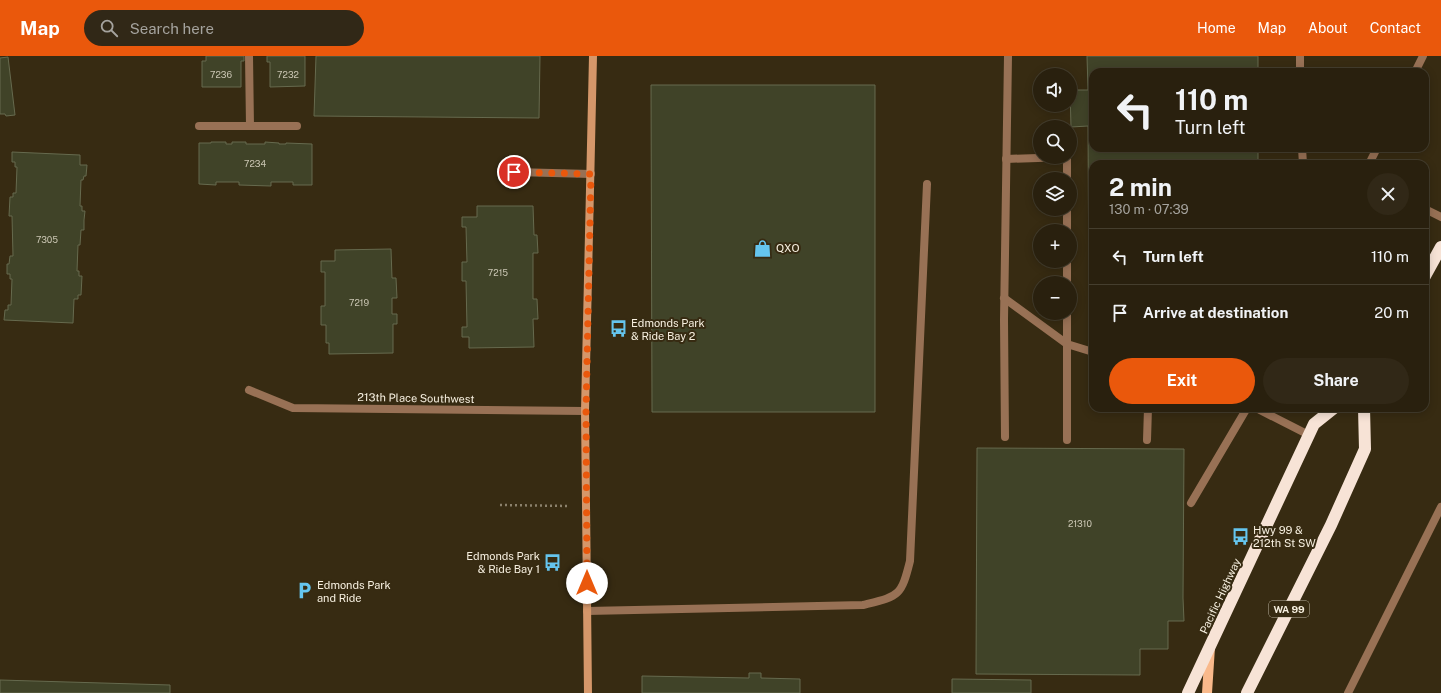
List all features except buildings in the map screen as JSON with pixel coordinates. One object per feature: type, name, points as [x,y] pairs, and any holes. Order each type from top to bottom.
[{"type":"highway","points":[[1429,269],[1441,247]]},
{"type":"highway","name":"Pacific Highway","points":[[1188,693],[1308,435],[1314,424],[1329,412]]},
{"type":"highway","name":"WA 99","points":[[1247,693],[1331,525],[1365,449],[1364,412]]},
{"type":"main road","points":[[1207,693],[1210,647]]},
{"type":"street","points":[[249,56],[250,126]]},
{"type":"street","points":[[588,693],[586,411],[593,56]]},
{"type":"street","points":[[1005,437],[1004,298],[1008,56]]},
{"type":"street","points":[[1300,56],[1300,68]]},
{"type":"street","points":[[1417,68],[1423,56]]},
{"type":"street","points":[[199,126],[297,126]]},
{"type":"street","points":[[1006,159],[1067,158],[1067,172]]},
{"type":"street","points":[[514,172],[591,174]]},
{"type":"street","points":[[587,611],[863,604],[892,598],[904,585],[910,561],[927,184]]},
{"type":"street","points":[[1429,211],[1441,216]]},
{"type":"street","points":[[1004,298],[1067,344],[1089,351]]},
{"type":"street","points":[[1067,320],[1067,440]]},
{"type":"street","name":"213th Place Southwest","points":[[249,390],[293,408],[586,411]]},
{"type":"street","points":[[1147,440],[1148,412]]},
{"type":"street","points":[[1192,503],[1244,412]]},
{"type":"street","points":[[1264,412],[1308,435]]},
{"type":"street","points":[[1348,693],[1441,507]]},
{"type":"path","points":[[500,505],[587,506]]},
{"type":"place","name":"QXO","points":[[763,248]]},
{"type":"place","name":"Edmonds Park & Ride Bay 2","points":[[618,329]]},
{"type":"place","name":"Hwy 99 & 212th St SW","points":[[1240,536]]},
{"type":"place","name":"Edmonds Park & Ride Bay 1","points":[[553,562]]},
{"type":"place","name":"Edmonds Park and Ride","points":[[304,591]]},
{"type":"route","points":[[514,172],[591,174],[586,411],[587,583]]}]
